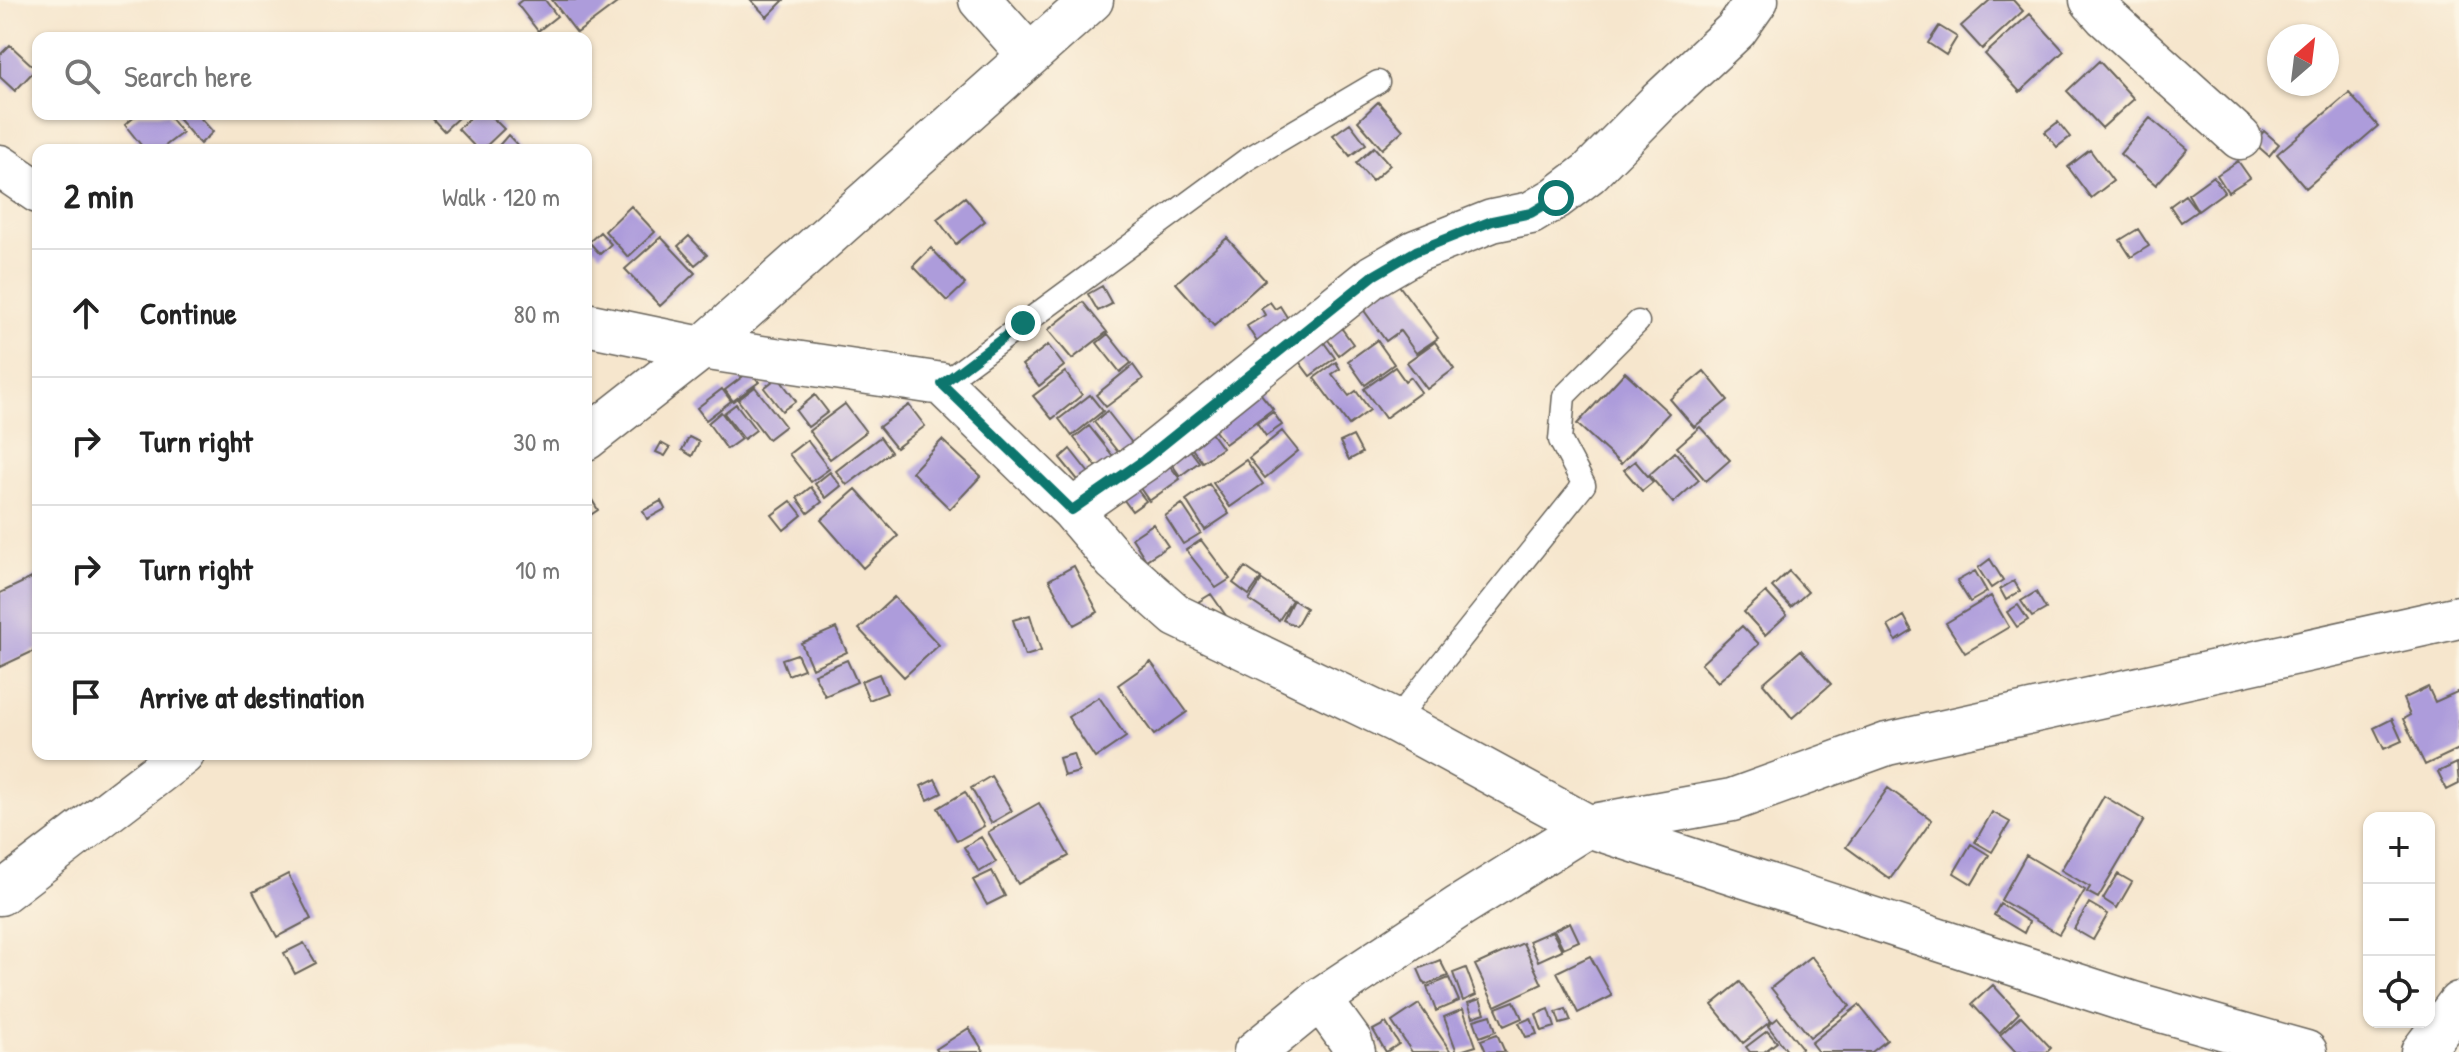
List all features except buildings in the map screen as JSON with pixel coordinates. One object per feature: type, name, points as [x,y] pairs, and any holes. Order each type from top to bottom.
[{"type":"street","points":[[980,0],[1029,55]]},
{"type":"street","points":[[592,434],[702,348],[1092,0]]},
{"type":"street","points":[[1072,510],[1144,460],[1373,276],[1416,251],[1492,221],[1531,213],[1556,198],[1589,173],[1736,30],[1757,0]]},
{"type":"street","points":[[2091,0],[2240,138]]},
{"type":"street","points":[[0,166],[32,188]]},
{"type":"street","points":[[592,325],[702,348],[942,384],[1072,510],[1115,561],[1177,616],[1395,721],[1588,826],[2133,1003],[2306,1052]]},
{"type":"street","points":[[1255,1052],[1320,999],[1588,826],[1732,800],[1887,744],[2459,617]]},
{"type":"street","points":[[0,894],[175,760]]},
{"type":"street","points":[[1320,999],[1351,1042],[1354,1052]]},
{"type":"street","points":[[2422,1052],[2459,1003]]},
{"type":"lane","points":[[942,384],[1246,160],[1378,82]]},
{"type":"lane","points":[[1395,721],[1584,485],[1560,440],[1564,396],[1638,322]]},
{"type":"route","points":[[1023,323],[942,384],[1072,510],[1144,460],[1373,276],[1416,251],[1492,221],[1531,213],[1556,198]]}]
